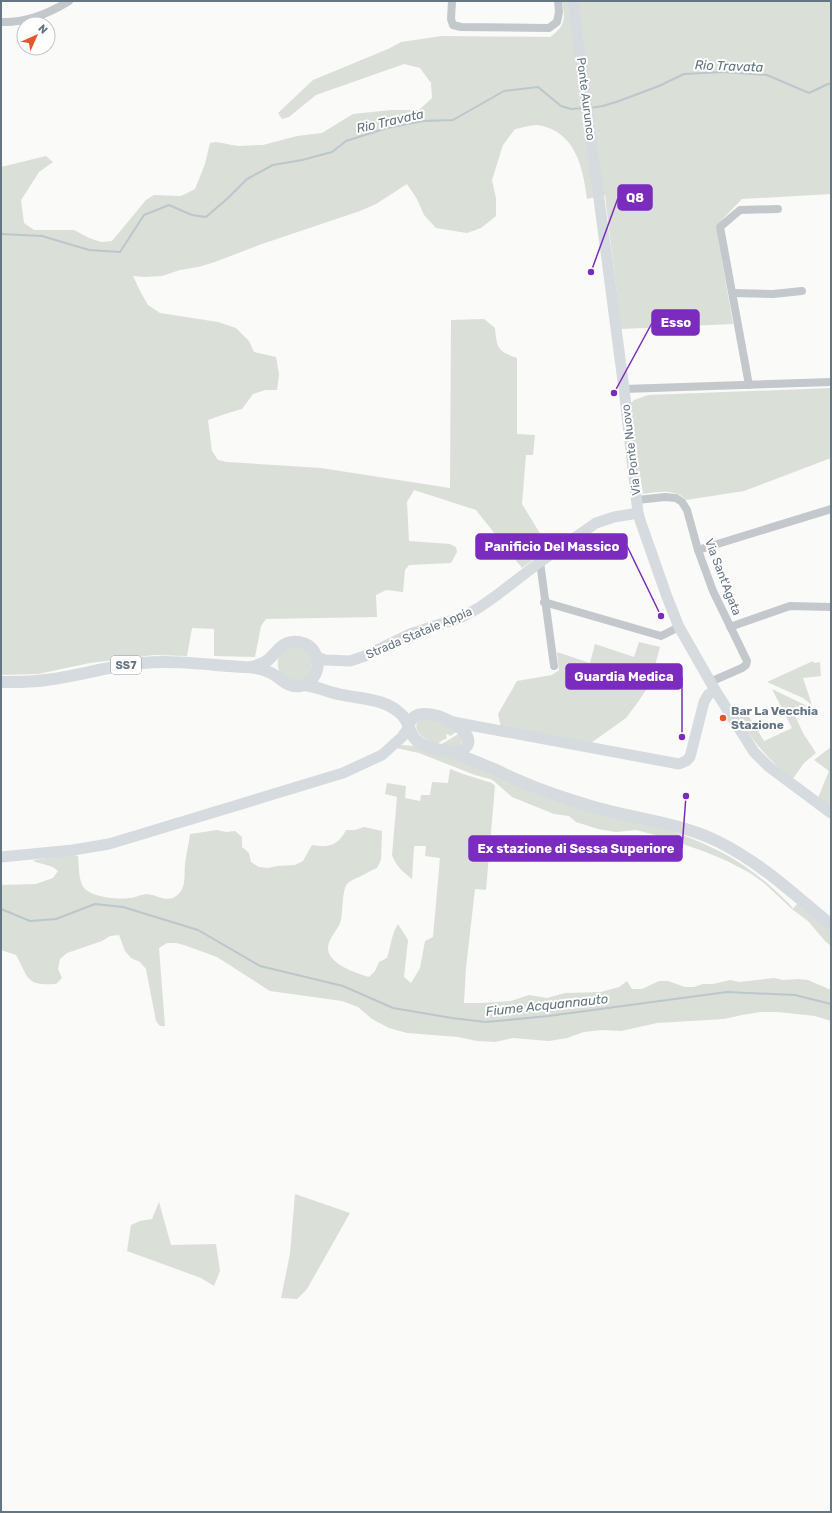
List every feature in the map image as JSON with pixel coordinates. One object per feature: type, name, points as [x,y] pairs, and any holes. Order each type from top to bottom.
[{"type":"main road","points":[[252,667],[263,663],[287,643],[302,642],[314,651],[318,680],[325,690]]},
{"type":"main road","points":[[276,653],[274,667],[279,678]]},
{"type":"main road","name":"SS7","points":[[1,682],[47,680],[113,666],[175,662],[252,667],[266,671],[279,678],[286,684],[293,686],[304,685],[338,694],[376,700],[403,715],[414,737],[424,745],[452,753],[519,781],[561,796],[593,806],[686,828],[704,835],[744,856],[769,874],[831,925]]},
{"type":"main road","name":"Strada Statale Appia","points":[[304,685],[313,679],[317,666]]},
{"type":"main road","name":"SS7","points":[[384,704],[453,722],[467,734],[467,742],[490,768]]},
{"type":"main road","points":[[409,726],[412,718],[418,715],[424,715]]},
{"type":"main road","points":[[452,753],[462,750],[467,742]]},
{"type":"street","points":[[1,22],[12,22],[35,18],[68,1]]},
{"type":"street","points":[[452,1],[451,19],[453,25],[461,27],[534,28],[549,28],[557,22],[560,12],[558,1]]},
{"type":"street","name":"Ponte Aurunco","points":[[573,1],[598,196]]},
{"type":"street","name":"Via Ponte Nuovo","points":[[598,196],[624,389],[638,513]]},
{"type":"street","points":[[749,385],[720,227],[740,210],[778,209]]},
{"type":"street","points":[[733,293],[773,294],[802,291]]},
{"type":"street","points":[[624,389],[831,382]]},
{"type":"street","name":"Via Sant'Agata","points":[[637,500],[665,497],[676,498],[682,502],[687,510],[698,550],[716,598],[747,661],[746,665],[712,686]]},
{"type":"street","points":[[698,550],[831,509]]},
{"type":"street","points":[[638,513],[679,627],[712,686],[754,752],[768,766],[831,813]]},
{"type":"street","name":"Strada Statale Appia","points":[[317,666],[338,661],[350,661],[365,656],[410,634],[462,617],[480,608],[540,562],[596,523],[614,517],[638,513]]},
{"type":"street","points":[[614,517],[628,520],[637,526],[647,540]]},
{"type":"street","points":[[540,562],[544,602],[554,666]]},
{"type":"street","points":[[544,602],[661,636],[679,627]]},
{"type":"street","points":[[730,627],[790,606],[831,607]]},
{"type":"street","points":[[453,722],[681,763],[686,761],[690,756],[704,702],[712,686]]},
{"type":"street","points":[[1,857],[73,850],[109,844],[343,773],[382,755],[402,738],[409,726]]},
{"type":"street","points":[[467,742],[469,735],[475,729],[480,728]]},
{"type":"street","points":[[397,742],[414,742],[424,745]]},
{"type":"shaded area","points":[[562,1],[831,1],[831,194],[742,199],[716,226],[733,324],[621,329],[605,195],[587,199],[583,175],[575,152],[560,134],[550,128],[537,125],[515,129],[503,145],[492,180],[496,198],[496,216],[481,228],[467,233],[436,228],[424,215],[417,199],[407,184],[376,204],[360,211],[259,245],[215,262],[180,270],[162,276],[133,276],[148,305],[160,313],[218,322],[236,328],[249,341],[254,352],[276,357],[279,374],[277,390],[265,390],[253,394],[242,409],[208,420],[212,451],[218,460],[227,462],[321,468],[450,488],[451,320],[484,319],[495,328],[496,340],[499,348],[505,353],[517,358],[517,434],[535,435],[533,455],[526,455],[522,504],[549,548],[522,568],[476,510],[414,490],[407,502],[409,541],[450,544],[456,547],[457,552],[451,563],[409,565],[405,570],[403,592],[386,590],[376,595],[377,617],[266,619],[261,626],[255,657],[214,656],[214,629],[192,628],[187,656],[154,655],[90,663],[38,674],[1,675],[1,167],[46,156],[53,162],[39,172],[21,200],[24,223],[34,230],[74,230],[89,238],[101,242],[112,241],[146,200],[154,195],[181,196],[195,189],[205,164],[210,143],[216,142],[238,146],[263,145],[297,136],[322,133],[353,114],[391,110],[419,110],[432,98],[431,83],[420,68],[404,64],[316,95],[289,117],[282,119],[278,113],[313,80],[388,49],[401,42],[442,36],[550,37],[562,25],[564,13]]},
{"type":"shaded area","points":[[831,388],[831,458],[744,491],[686,500],[682,496],[672,492],[643,494],[629,405],[634,400],[648,395]]},
{"type":"shaded area","points":[[639,642],[660,647],[650,684],[626,718],[591,743],[501,728],[498,714],[517,681],[552,675],[559,670],[557,652],[590,663],[595,644],[634,657]]},
{"type":"shaded area","points":[[296,646],[307,650],[313,660],[309,677],[293,682],[279,672],[278,661],[280,654]]},
{"type":"shaded area","points":[[813,661],[814,663],[820,662],[821,676],[803,678],[812,705],[803,698],[767,682]]},
{"type":"shaded area","points":[[772,689],[807,706],[793,711],[803,733],[816,753],[804,763],[792,780],[763,751],[739,718],[747,713],[764,741],[792,728]]},
{"type":"shaded area","points":[[421,720],[435,720],[458,731],[450,736],[448,734],[446,735],[447,738],[436,744],[422,736],[417,730],[417,722]]},
{"type":"shaded area","points":[[460,733],[464,740],[456,748],[440,745]]},
{"type":"shaded area","points":[[401,745],[415,746],[651,823],[704,844],[731,857],[759,876],[793,909],[797,904],[831,932],[831,946],[808,921],[793,910],[764,883],[750,873],[727,861],[659,836],[636,830],[616,832],[598,829],[576,822],[569,816],[554,814],[512,797],[490,779],[475,775],[419,753],[396,748]]},
{"type":"shaded area","points":[[831,747],[831,807],[818,798],[829,771],[814,760]]},
{"type":"shaded area","points":[[450,769],[492,783],[495,786],[486,890],[475,889],[466,968],[464,1003],[511,1001],[529,995],[547,998],[565,993],[601,992],[619,987],[627,981],[632,989],[642,989],[659,981],[668,981],[685,987],[694,987],[703,984],[713,984],[730,980],[739,982],[774,978],[783,980],[798,979],[808,980],[831,990],[831,1021],[815,1016],[778,1012],[760,1012],[724,1019],[657,1023],[621,1031],[602,1030],[584,1032],[567,1038],[549,1041],[513,1038],[495,1042],[477,1041],[458,1037],[407,1033],[389,1028],[372,1019],[358,1007],[342,1001],[270,991],[217,957],[184,945],[167,943],[159,948],[165,1026],[160,1026],[156,1021],[146,969],[140,962],[131,958],[125,951],[119,935],[110,936],[102,941],[67,953],[60,959],[58,969],[62,978],[56,984],[38,984],[33,982],[26,975],[16,955],[1,950],[1,885],[36,884],[53,878],[58,871],[49,866],[33,861],[35,860],[69,854],[78,856],[80,878],[83,886],[89,892],[100,896],[124,899],[147,894],[169,899],[177,895],[183,888],[185,860],[190,834],[217,830],[226,832],[235,831],[242,837],[242,847],[249,853],[251,862],[259,867],[268,868],[295,865],[303,861],[312,845],[332,845],[340,840],[346,830],[355,830],[364,827],[382,831],[381,860],[377,868],[351,881],[345,887],[341,920],[328,944],[329,954],[344,967],[369,977],[375,971],[379,962],[387,958],[392,936],[398,924],[408,940],[404,977],[411,983],[420,968],[425,941],[433,937],[440,858],[425,856],[426,846],[414,846],[412,879],[398,866],[392,855],[397,797],[385,794],[387,783],[406,786],[405,798],[420,801],[421,795],[430,795],[432,782],[448,783]]},
{"type":"shaded area","points":[[295,1194],[350,1213],[307,1289],[297,1299],[281,1298],[290,1254]]},
{"type":"shaded area","points":[[159,1202],[171,1245],[216,1244],[220,1271],[214,1286],[201,1278],[127,1251],[131,1225],[140,1221],[152,1219]]},
{"type":"waterway","name":"Rio Travata","points":[[590,108],[619,101],[659,86],[684,74],[723,72],[767,75],[809,93],[831,84]]},
{"type":"waterway","name":"Rio Travata","points":[[1,234],[42,236],[89,250],[120,252],[144,215],[169,205],[192,215],[206,217],[247,179],[273,165],[302,160],[332,152],[346,141],[387,128],[423,121],[453,120],[504,91],[538,87],[561,106],[571,109],[584,108]]},
{"type":"waterway","name":"Fiume Acquannauto","points":[[1,909],[30,921],[56,919],[95,904],[123,907],[198,930],[260,966],[343,986],[393,1008],[486,1022],[548,1016],[727,992],[795,995],[831,1004]]},
{"type":"place","name":"Q8","points":[[591,272]]},
{"type":"place","name":"Esso","points":[[614,393]]},
{"type":"place","name":"Panificio Del Massico","points":[[661,616]]},
{"type":"place","name":"Bar La Vecchia Stazione","points":[[723,718]]},
{"type":"place","name":"Guardia Medica","points":[[682,737]]},
{"type":"place","name":"Ex stazione di Sessa Superiore","points":[[686,796]]}]
